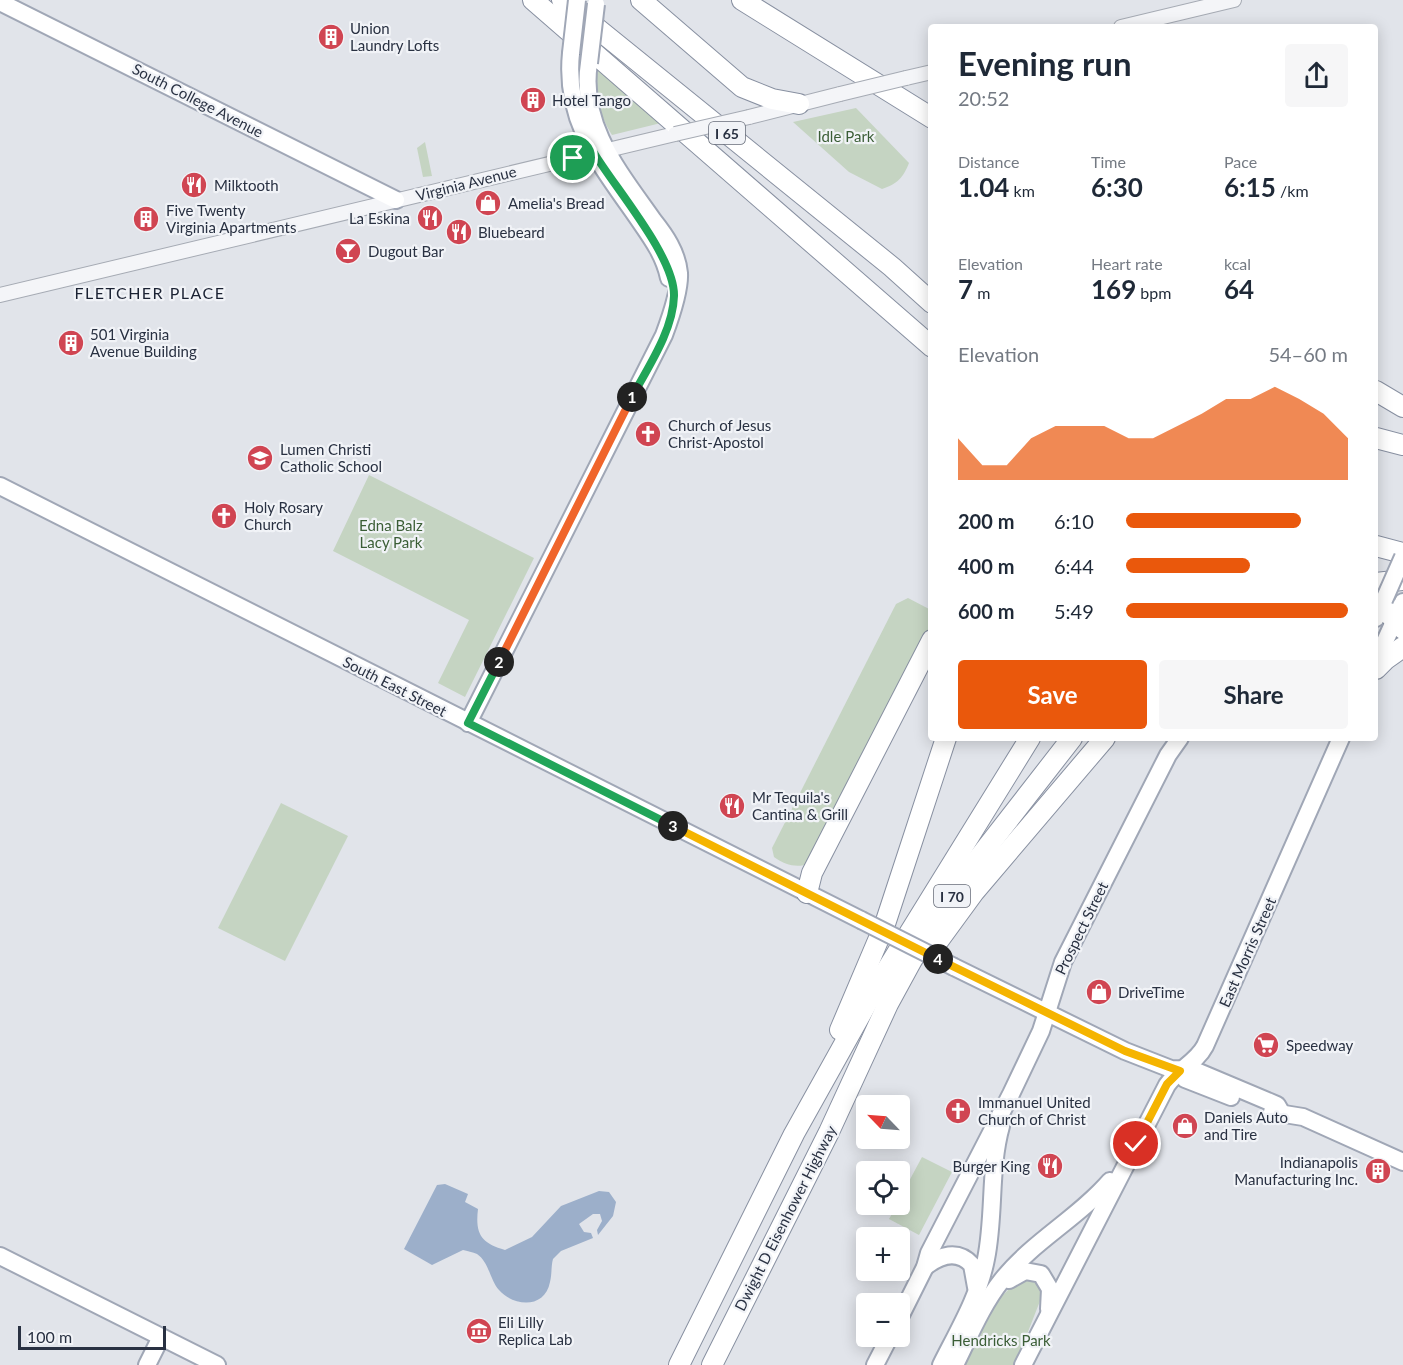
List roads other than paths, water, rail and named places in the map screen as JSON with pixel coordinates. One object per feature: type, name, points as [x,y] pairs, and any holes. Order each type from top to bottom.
[{"type":"highway","points":[[533,0],[928,344]]},
{"type":"highway","name":"I 65","points":[[562,0],[892,267],[928,291]]},
{"type":"highway","points":[[641,0],[742,87],[764,97],[799,104]]},
{"type":"highway","points":[[742,0],[926,116]]},
{"type":"highway","points":[[892,267],[928,299]]},
{"type":"highway","points":[[1378,392],[1403,407]]},
{"type":"highway","points":[[1378,439],[1403,445]]},
{"type":"highway","points":[[1378,546],[1403,552]]},
{"type":"highway","points":[[1391,608],[1403,580]]},
{"type":"highway","points":[[807,893],[812,873],[928,648]]},
{"type":"highway","points":[[1378,667],[1386,658],[1403,648]]},
{"type":"highway","points":[[794,1134],[885,924],[945,741]]},
{"type":"highway","name":"I 70","points":[[794,1134],[886,968],[1028,741]]},
{"type":"highway","name":"I 70","points":[[857,1071],[888,1004],[927,934],[981,854],[1070,741]]},
{"type":"highway","points":[[857,1071],[931,952],[974,892],[1102,741]]},
{"type":"highway","name":"Dwight D Eisenhower Highway","points":[[712,1365],[857,1071]]},
{"type":"highway","name":"Dwight D Eisenhower Highway","points":[[679,1365],[794,1134]]},
{"type":"main road","points":[[468,723],[664,335],[674,293],[660,253],[600,152],[584,137],[571,100],[571,53],[578,0]]},
{"type":"main road","name":"South College Avenue","points":[[0,2],[396,200]]},
{"type":"main road","points":[[597,2],[587,77],[589,105],[600,152]]},
{"type":"main road","name":"South East Street","points":[[0,486],[1046,1013],[1125,1051],[1180,1071],[1185,1079],[1204,1087],[1275,1114],[1281,1112],[1303,1117],[1403,1161]]},
{"type":"main road","points":[[1378,654],[1403,558]]},
{"type":"main road","name":"Prospect Street","points":[[910,1297],[925,1267],[929,1253],[1041,1031],[1064,960],[1168,754],[1178,741]]},
{"type":"main road","name":"East Morris Street","points":[[1023,1365],[1167,1084],[1195,1060],[1205,1046],[1340,741]]},
{"type":"main road","points":[[941,1365],[976,1293],[988,1246],[997,1143],[1011,1094]]},
{"type":"main road","name":"East Morris Street","points":[[955,1365],[983,1310],[1002,1280],[1094,1198],[1132,1151]]},
{"type":"main road","points":[[925,1267],[942,1256],[951,1254],[963,1257],[975,1269],[976,1293]]},
{"type":"main road","points":[[0,1256],[218,1365]]},
{"type":"main road","points":[[983,1310],[1006,1283],[1020,1272],[1032,1270],[1043,1276],[1050,1289],[1049,1314]]},
{"type":"main road","points":[[147,1365],[161,1337]]},
{"type":"main road","points":[[875,1365],[884,1347]]},
{"type":"street","points":[[1134,24],[1234,0]]},
{"type":"street","name":"Virginia Avenue","points":[[0,296],[928,73]]},
{"type":"water","points":[[445,1184],[468,1194],[465,1202],[478,1209],[477,1218],[481,1236],[490,1244],[505,1250],[532,1237],[561,1206],[599,1191],[609,1192],[616,1202],[613,1216],[598,1235],[597,1230],[602,1221],[600,1214],[593,1214],[579,1224],[584,1232],[591,1233],[593,1238],[561,1251],[553,1259],[550,1282],[542,1297],[536,1301],[520,1302],[505,1296],[499,1290],[481,1257],[477,1254],[463,1250],[432,1265],[404,1249],[437,1185]]},
{"type":"place","name":"Union Laundry Lofts","points":[[331,37]]},
{"type":"place","name":"Hotel Tango","points":[[533,100]]},
{"type":"place","name":"Milktooth","points":[[194,185]]},
{"type":"place","name":"Amelia's Bread","points":[[488,203]]},
{"type":"place","name":"La Eskina","points":[[430,218]]},
{"type":"place","name":"Five Twenty Virginia Apartments","points":[[146,219]]},
{"type":"place","name":"Bluebeard","points":[[459,232]]},
{"type":"place","name":"Dugout Bar","points":[[348,251]]},
{"type":"place","name":"501 Virginia Avenue Building","points":[[71,343]]},
{"type":"place","name":"Church of Jesus Christ-Apostol","points":[[648,434]]},
{"type":"place","name":"Lumen Christi Catholic School","points":[[260,458]]},
{"type":"place","name":"Holy Rosary Church","points":[[224,516]]},
{"type":"place","name":"Mr Tequila's Cantina & Grill","points":[[732,806]]},
{"type":"place","name":"DriveTime","points":[[1099,992]]},
{"type":"place","name":"Speedway","points":[[1266,1045]]},
{"type":"place","name":"Immanuel United Church of Christ","points":[[958,1111]]},
{"type":"place","name":"Daniels Auto and Tire","points":[[1185,1126]]},
{"type":"place","name":"Burger King","points":[[1050,1166]]},
{"type":"place","name":"Indianapolis Manufacturing Inc.","points":[[1378,1171]]},
{"type":"place","name":"Eli Lilly Replica Lab","points":[[479,1331]]},
{"type":"district","name":"FLETCHER PLACE","points":[[150,292]]},
{"type":"park label","name":"Idle Park","points":[[846,136]]},
{"type":"park label","name":"Edna Balz Lacy Park","points":[[391,534]]},
{"type":"park label","name":"Hendricks Park","points":[[1001,1340]]}]
